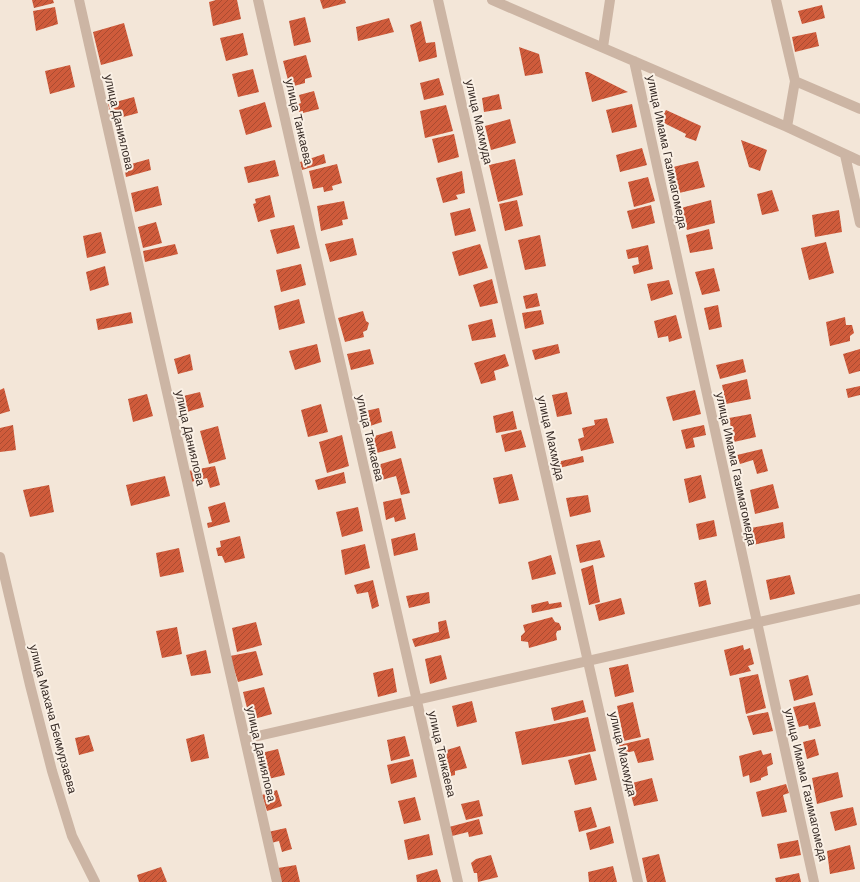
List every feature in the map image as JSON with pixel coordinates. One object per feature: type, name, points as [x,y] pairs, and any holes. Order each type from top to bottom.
[{"type":"street","name":"улица Даниялова","points":[[79,0],[277,882]]},
{"type":"street","name":"улица Танкаева","points":[[258,0],[458,882]]},
{"type":"street","name":"улица Махмуда","points":[[438,0],[638,882]]},
{"type":"street","points":[[492,0],[787,127],[860,161]]},
{"type":"street","points":[[603,47],[610,0]]},
{"type":"street","points":[[776,0],[795,81],[787,127]]},
{"type":"street","name":"улица Имама Газимагомеда","points":[[634,61],[814,882]]},
{"type":"street","points":[[795,81],[860,109]]},
{"type":"street","points":[[845,155],[860,224]]},
{"type":"street","name":"улица Махача Бекмурзаева","points":[[0,557],[52,771],[72,836],[95,882]]},
{"type":"street","points":[[245,739],[860,599]]},
{"type":"building","points":[[32,0],[53,0],[54,3],[34,8]]},
{"type":"building","points":[[216,0],[237,0],[241,19],[213,26],[209,2]]},
{"type":"building","points":[[320,0],[345,0],[346,3],[323,9]]},
{"type":"building","points":[[822,5],[825,18],[802,24],[798,11]]},
{"type":"building","points":[[55,7],[58,24],[36,31],[33,11]]},
{"type":"building","points":[[305,17],[311,42],[294,46],[289,21]]},
{"type":"building","points":[[389,18],[394,32],[358,41],[356,27]]},
{"type":"building","points":[[421,21],[426,43],[435,42],[437,57],[419,62],[410,25]]},
{"type":"building","points":[[124,23],[133,56],[101,65],[93,32]]},
{"type":"building","points":[[816,32],[819,46],[795,52],[792,37]]},
{"type":"building","points":[[243,33],[248,55],[226,61],[220,38]]},
{"type":"building","points":[[519,47],[539,54],[543,73],[525,76]]},
{"type":"building","points":[[306,55],[312,77],[305,79],[305,83],[294,86],[293,83],[289,84],[283,61]]},
{"type":"building","points":[[70,65],[75,87],[50,94],[45,71]]},
{"type":"building","points":[[253,69],[259,92],[238,97],[232,74]]},
{"type":"building","points":[[585,72],[588,72],[628,92],[592,102]]},
{"type":"building","points":[[439,78],[444,95],[424,100],[420,83]]},
{"type":"building","points":[[314,91],[319,109],[303,113],[303,111],[299,112],[296,105],[301,103],[299,95]]},
{"type":"building","points":[[499,94],[502,109],[484,112],[482,98]]},
{"type":"building","points":[[134,97],[138,113],[112,120],[108,104]]},
{"type":"building","points":[[265,102],[272,127],[246,135],[239,110]]},
{"type":"building","points":[[632,104],[637,127],[612,133],[606,110]]},
{"type":"building","points":[[446,105],[453,131],[425,138],[420,111]]},
{"type":"building","points":[[666,110],[701,126],[696,141],[685,137],[686,134],[660,121]]},
{"type":"building","points":[[510,119],[516,143],[491,150],[485,126]]},
{"type":"building","points":[[454,134],[459,157],[438,163],[432,139]]},
{"type":"building","points":[[741,140],[767,150],[760,171],[749,167]]},
{"type":"building","points":[[642,148],[647,165],[620,172],[616,155]]},
{"type":"building","points":[[324,154],[326,163],[302,170],[300,162]]},
{"type":"building","points":[[149,159],[151,170],[126,177],[124,166]]},
{"type":"building","points":[[515,159],[523,195],[498,202],[489,165]]},
{"type":"building","points":[[275,160],[279,176],[248,183],[244,167]]},
{"type":"building","points":[[698,161],[705,187],[679,193],[673,167]]},
{"type":"building","points":[[337,164],[342,183],[332,186],[333,190],[324,192],[323,187],[313,189],[309,171]]},
{"type":"building","points":[[462,171],[465,193],[456,195],[458,199],[443,203],[436,178]]},
{"type":"building","points":[[648,177],[655,201],[634,207],[628,182]]},
{"type":"building","points":[[158,186],[162,205],[135,212],[131,193]]},
{"type":"building","points":[[772,190],[779,211],[762,215],[757,194]]},
{"type":"building","points":[[270,195],[275,217],[258,222],[253,204],[256,203],[255,199]]},
{"type":"building","points":[[517,200],[523,226],[505,231],[499,204]]},
{"type":"building","points":[[711,200],[715,223],[687,230],[681,208]]},
{"type":"building","points":[[344,201],[348,219],[342,220],[343,225],[321,231],[317,206]]},
{"type":"building","points":[[651,205],[655,223],[632,229],[627,211]]},
{"type":"building","points":[[470,208],[476,231],[455,236],[450,213]]},
{"type":"building","points":[[839,210],[842,232],[815,237],[812,215]]},
{"type":"building","points":[[156,222],[162,243],[143,248],[138,227]]},
{"type":"building","points":[[294,225],[300,248],[277,254],[270,230]]},
{"type":"building","points":[[709,229],[713,249],[690,253],[686,235]]},
{"type":"building","points":[[101,232],[106,253],[87,258],[83,236]]},
{"type":"building","points":[[540,235],[546,266],[525,270],[518,240]]},
{"type":"building","points":[[353,238],[357,255],[330,262],[325,244]]},
{"type":"building","points":[[826,242],[834,273],[809,280],[801,248]]},
{"type":"building","points":[[175,244],[178,254],[145,262],[143,251]]},
{"type":"building","points":[[480,244],[488,268],[459,276],[452,252]]},
{"type":"building","points":[[648,245],[653,269],[634,274],[632,266],[639,264],[638,257],[628,259],[626,250]]},
{"type":"building","points":[[301,264],[306,285],[281,292],[276,270]]},
{"type":"building","points":[[105,266],[109,285],[90,291],[86,272]]},
{"type":"building","points":[[714,268],[720,291],[702,295],[695,272]]},
{"type":"building","points":[[492,279],[498,303],[480,307],[473,285]]},
{"type":"building","points":[[669,280],[673,294],[651,301],[647,284]]},
{"type":"building","points":[[537,293],[540,306],[526,309],[523,296]]},
{"type":"building","points":[[299,299],[305,323],[279,330],[274,306]]},
{"type":"building","points":[[718,305],[722,327],[709,330],[704,308]]},
{"type":"building","points":[[541,310],[544,324],[525,329],[522,313]]},
{"type":"building","points":[[363,311],[366,321],[369,323],[367,330],[363,332],[364,337],[345,342],[338,318]]},
{"type":"building","points":[[131,312],[133,323],[98,330],[96,319]]},
{"type":"building","points":[[676,315],[682,338],[669,342],[668,336],[658,338],[654,321]]},
{"type":"building","points":[[845,317],[846,325],[852,325],[854,333],[850,336],[850,341],[830,346],[826,322]]},
{"type":"building","points":[[492,319],[496,337],[472,341],[468,325]]},
{"type":"building","points":[[317,344],[321,362],[295,370],[289,351]]},
{"type":"building","points":[[558,344],[560,353],[535,360],[532,350]]},
{"type":"building","points":[[370,349],[374,364],[351,370],[347,354]]},
{"type":"building","points":[[860,349],[860,371],[849,374],[843,354]]},
{"type":"building","points":[[190,354],[193,370],[178,374],[174,359]]},
{"type":"building","points":[[505,354],[509,366],[494,371],[496,380],[481,384],[474,363]]},
{"type":"building","points":[[743,359],[746,372],[720,379],[716,365]]},
{"type":"building","points":[[747,379],[751,399],[726,404],[722,385]]},
{"type":"building","points":[[860,386],[860,395],[848,398],[846,389]]},
{"type":"building","points":[[4,388],[10,411],[0,414],[0,390]]},
{"type":"building","points":[[695,390],[701,414],[673,421],[666,397]]},
{"type":"building","points":[[200,392],[204,407],[180,414],[175,398]]},
{"type":"building","points":[[567,392],[572,414],[557,417],[552,395]]},
{"type":"building","points":[[147,394],[153,416],[133,422],[128,399]]},
{"type":"building","points":[[321,404],[328,432],[308,437],[301,410]]},
{"type":"building","points":[[379,408],[382,422],[364,428],[361,412]]},
{"type":"building","points":[[513,411],[517,429],[496,433],[493,416]]},
{"type":"building","points":[[751,414],[756,437],[734,442],[729,418]]},
{"type":"building","points":[[607,418],[614,443],[581,451],[578,439],[584,437],[582,428],[595,425],[594,420]]},
{"type":"building","points":[[13,425],[16,450],[0,452],[0,428]]},
{"type":"building","points":[[704,425],[706,435],[693,438],[695,447],[686,449],[681,430]]},
{"type":"building","points":[[218,426],[226,459],[209,464],[200,431]]},
{"type":"building","points":[[521,430],[526,447],[505,452],[501,435]]},
{"type":"building","points":[[392,431],[396,448],[373,454],[371,437]]},
{"type":"building","points":[[342,435],[349,466],[327,473],[319,442]]},
{"type":"building","points":[[762,449],[768,471],[757,474],[753,460],[740,464],[737,455]]},
{"type":"building","points":[[583,456],[584,462],[559,468],[557,462]]},
{"type":"building","points":[[401,458],[410,493],[401,495],[396,476],[378,481],[374,466]]},
{"type":"building","points":[[215,466],[220,485],[210,488],[207,478],[191,482],[188,471]]},
{"type":"building","points":[[344,472],[346,483],[318,490],[315,480]]},
{"type":"building","points":[[512,474],[519,500],[499,504],[493,478]]},
{"type":"building","points":[[701,475],[706,498],[689,503],[684,479]]},
{"type":"building","points":[[165,476],[170,496],[131,506],[126,485]]},
{"type":"building","points":[[773,484],[779,508],[755,514],[750,490]]},
{"type":"building","points":[[49,485],[54,512],[30,517],[23,490]]},
{"type":"building","points":[[588,495],[591,512],[570,517],[566,498]]},
{"type":"building","points":[[401,498],[406,519],[395,522],[394,517],[386,520],[383,502]]},
{"type":"building","points":[[225,502],[230,522],[208,528],[207,523],[212,522],[208,507]]},
{"type":"building","points":[[358,507],[363,531],[342,537],[336,512]]},
{"type":"building","points":[[714,520],[717,536],[699,540],[696,524]]},
{"type":"building","points":[[783,522],[785,538],[753,545],[751,528]]},
{"type":"building","points":[[415,533],[418,550],[394,556],[391,539]]},
{"type":"building","points":[[240,536],[245,558],[225,563],[222,556],[218,556],[216,548],[221,547],[220,541]]},
{"type":"building","points":[[600,540],[605,557],[580,563],[576,545]]},
{"type":"building","points":[[365,544],[370,568],[345,575],[341,550]]},
{"type":"building","points":[[179,548],[184,572],[160,577],[156,553]]},
{"type":"building","points":[[551,555],[556,574],[532,580],[528,562]]},
{"type":"building","points":[[593,565],[600,602],[589,605],[581,569]]},
{"type":"building","points":[[790,575],[795,594],[770,600],[766,580]]},
{"type":"building","points":[[373,580],[379,606],[372,609],[368,592],[357,594],[354,585]]},
{"type":"building","points":[[706,580],[711,604],[699,607],[694,583]]},
{"type":"building","points":[[429,592],[430,603],[409,608],[406,596]]},
{"type":"building","points":[[621,598],[625,614],[599,621],[595,605]]},
{"type":"building","points":[[548,601],[549,604],[561,602],[562,607],[532,613],[531,605]]},
{"type":"building","points":[[552,617],[561,627],[561,630],[557,631],[556,634],[557,640],[529,648],[528,642],[521,641],[521,636],[525,632],[523,625]]},
{"type":"building","points":[[446,620],[450,638],[415,647],[412,639],[439,632],[438,622]]},
{"type":"building","points":[[256,622],[262,645],[237,652],[232,628]]},
{"type":"building","points":[[177,627],[182,654],[162,658],[156,631]]},
{"type":"building","points":[[743,645],[744,650],[750,648],[754,664],[748,666],[751,671],[730,676],[724,650]]},
{"type":"building","points":[[206,650],[211,673],[191,676],[186,655]]},
{"type":"building","points":[[256,651],[263,675],[238,682],[230,656]]},
{"type":"building","points":[[441,655],[447,679],[430,684],[425,659]]},
{"type":"building","points":[[628,664],[634,692],[615,697],[609,668]]},
{"type":"building","points":[[393,668],[397,692],[378,697],[373,673]]},
{"type":"building","points":[[758,674],[766,708],[746,714],[739,678]]},
{"type":"building","points":[[808,675],[813,695],[794,701],[789,680]]},
{"type":"building","points":[[264,687],[272,714],[250,720],[243,692]]},
{"type":"building","points":[[583,700],[586,712],[554,721],[551,708]]},
{"type":"building","points":[[472,701],[477,722],[457,727],[452,706]]},
{"type":"building","points":[[633,702],[641,737],[624,741],[617,706]]},
{"type":"building","points":[[815,702],[821,726],[809,729],[808,725],[799,727],[793,707]]},
{"type":"building","points":[[768,712],[773,731],[753,735],[747,716]]},
{"type":"building","points":[[588,717],[596,751],[522,765],[515,732]]},
{"type":"building","points":[[204,734],[209,758],[191,762],[186,739]]},
{"type":"building","points":[[89,735],[94,751],[79,755],[75,738]]},
{"type":"building","points":[[405,736],[410,756],[391,761],[387,740]]},
{"type":"building","points":[[649,738],[654,760],[638,763],[634,751],[621,754],[619,745]]},
{"type":"building","points":[[815,739],[819,755],[807,759],[803,742]]},
{"type":"building","points":[[460,746],[467,768],[455,771],[455,775],[451,776],[450,772],[442,775],[437,753]]},
{"type":"building","points":[[278,749],[285,775],[264,780],[257,754]]},
{"type":"building","points":[[761,750],[763,755],[771,753],[773,764],[767,767],[768,775],[761,778],[761,780],[750,783],[749,775],[743,777],[739,756]]},
{"type":"building","points":[[590,754],[597,780],[575,785],[568,760]]},
{"type":"building","points":[[413,759],[417,777],[391,784],[387,765]]},
{"type":"building","points":[[838,772],[843,797],[817,804],[812,778]]},
{"type":"building","points":[[652,778],[658,801],[634,806],[628,784]]},
{"type":"building","points":[[786,784],[789,793],[783,795],[787,812],[762,817],[756,792]]},
{"type":"building","points":[[277,790],[282,806],[267,811],[262,795]]},
{"type":"building","points":[[415,797],[421,820],[404,824],[398,801]]},
{"type":"building","points":[[479,800],[483,816],[466,820],[461,804]]},
{"type":"building","points":[[591,807],[597,827],[579,832],[574,811]]},
{"type":"building","points":[[853,807],[857,825],[835,831],[830,812]]},
{"type":"building","points":[[479,819],[483,834],[469,837],[468,832],[452,836],[449,827]]},
{"type":"building","points":[[610,826],[614,843],[590,850],[586,833]]},
{"type":"building","points":[[286,828],[292,849],[282,852],[279,841],[271,843],[268,832]]},
{"type":"building","points":[[429,834],[433,855],[408,860],[404,840]]},
{"type":"building","points":[[798,840],[801,855],[780,859],[777,844]]},
{"type":"building","points":[[850,845],[855,869],[830,874],[827,851]]},
{"type":"building","points":[[659,854],[666,882],[647,882],[642,858]]},
{"type":"building","points":[[491,855],[498,877],[478,882],[477,873],[474,873],[471,863],[476,859]]},
{"type":"building","points":[[296,865],[300,882],[281,882],[278,868]]},
{"type":"building","points":[[613,866],[617,882],[589,882],[588,872]]},
{"type":"building","points":[[161,867],[167,882],[139,882],[137,875]]},
{"type":"building","points":[[437,869],[441,882],[417,882],[416,875]]},
{"type":"building","points":[[799,873],[801,882],[776,882],[775,878]]}]
